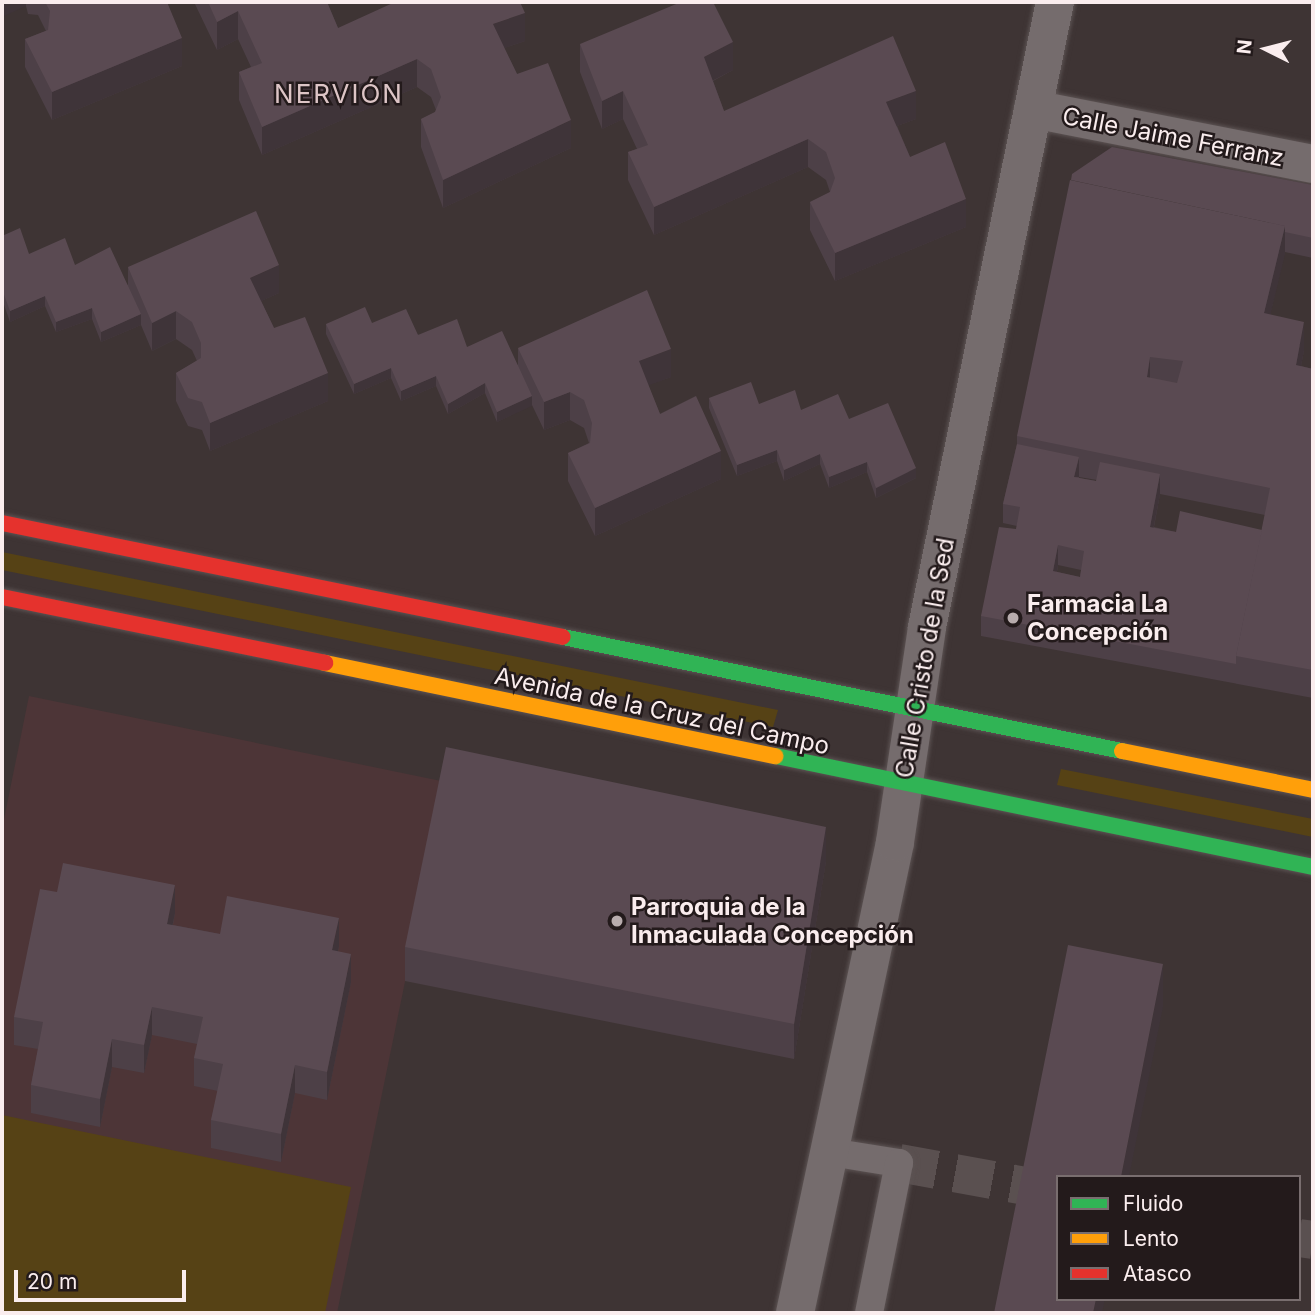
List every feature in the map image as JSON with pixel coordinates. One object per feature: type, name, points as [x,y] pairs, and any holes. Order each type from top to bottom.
[{"type":"main road","name":"Avenida de la Cruz del Campo","points":[[2,523],[1313,790]]},
{"type":"main road","name":"Avenida de la Cruz del Campo","points":[[2,597],[1313,867]]},
{"type":"street","name":"Calle Cristo de la Sed","points":[[794,1313],[895,842],[927,627],[1055,2]]},
{"type":"street","name":"Calle Jaime Ferranz","points":[[1033,109],[1313,164]]},
{"type":"lane","points":[[830,1152],[899,1163],[869,1313]]},
{"type":"shaded area","points":[[2,552],[778,710],[773,727],[2,570]]},
{"type":"shaded area","points":[[29,696],[446,782],[337,1313],[2,1313],[2,829]]},
{"type":"shaded area","points":[[1061,769],[1313,819],[1313,837],[1057,785]]},
{"type":"shaded area","points":[[2,1115],[351,1187],[325,1313],[2,1313]]},
{"type":"building","points":[[45,2],[167,2],[182,38],[52,92],[25,39],[48,30],[50,11]]},
{"type":"building","points":[[208,2],[327,2],[338,28],[395,2],[520,2],[525,13],[493,24],[517,74],[548,63],[571,120],[443,180],[421,119],[435,112],[441,97],[431,69],[417,59],[262,127],[239,72],[262,63],[238,11],[217,22]]},
{"type":"building","points":[[681,2],[713,2],[733,42],[704,57],[724,111],[893,36],[916,91],[886,102],[910,157],[945,142],[966,199],[835,253],[810,202],[830,192],[835,178],[826,152],[808,139],[654,207],[628,152],[648,145],[623,91],[602,101],[580,44]]},
{"type":"building","points":[[1112,147],[1313,185],[1313,238],[1285,232],[1285,226],[1071,180],[1072,174]]},
{"type":"building","points":[[1070,180],[1285,226],[1264,313],[1304,322],[1296,365],[1313,369],[1313,670],[1236,656],[1270,488],[1017,436]],"holes":[[[1150,357],[1183,361],[1177,383],[1147,377]]]},
{"type":"building","points":[[256,211],[279,265],[250,278],[274,328],[305,317],[328,373],[210,423],[202,402],[188,398],[176,373],[201,358],[201,343],[192,322],[176,311],[152,323],[128,267]]},
{"type":"building","points":[[20,228],[29,254],[65,238],[75,265],[110,247],[141,314],[101,332],[92,308],[56,322],[45,296],[10,311],[2,289],[2,236]]},
{"type":"building","points":[[647,290],[671,349],[639,361],[660,414],[696,396],[721,451],[595,508],[568,453],[590,443],[592,423],[584,400],[570,392],[544,402],[518,348]]},
{"type":"building","points":[[365,307],[372,323],[406,309],[418,335],[457,319],[467,347],[502,331],[532,396],[497,412],[485,383],[448,404],[436,376],[401,391],[391,368],[354,384],[326,324]]},
{"type":"building","points":[[751,382],[759,404],[795,390],[801,410],[838,394],[849,419],[888,403],[916,468],[876,488],[867,462],[829,477],[820,454],[784,470],[777,450],[737,465],[709,398]]},
{"type":"building","points":[[1017,444],[1079,457],[1074,477],[1096,481],[1100,462],[1160,474],[1150,527],[1176,532],[1180,511],[1262,530],[1236,664],[981,616],[999,527],[1016,529],[1020,507],[1003,504]],"holes":[[[1058,545],[1084,551],[1080,577],[1053,571]]]},
{"type":"building","name":"Parroquia de la Inmaculada Concepción","points":[[446,747],[826,827],[794,1024],[405,947]]},
{"type":"building","points":[[63,863],[175,885],[167,924],[220,934],[227,896],[339,918],[332,950],[351,954],[327,1072],[295,1065],[281,1134],[211,1120],[223,1064],[194,1058],[203,1017],[152,1007],[144,1045],[112,1039],[100,1099],[31,1085],[43,1022],[14,1017],[40,889],[57,892]]},
{"type":"building","points":[[1068,945],[1163,964],[1121,1175],[1056,1175],[1056,1301],[1096,1301],[1093,1313],[994,1313]]},
{"type":"tunnel","points":[[899,1163],[1056,1192]]},
{"type":"tunnel","points":[[1301,1238],[1313,1240]]},
{"type":"traffic: fast","points":[[563,637],[1122,751]]},
{"type":"traffic: fast","points":[[776,756],[1313,867]]},
{"type":"traffic: slow","points":[[325,663],[776,756]]},
{"type":"traffic: slow","points":[[1122,751],[1313,790]]},
{"type":"traffic: jam","points":[[2,523],[563,637]]},
{"type":"traffic: jam","points":[[2,597],[325,663]]},
{"type":"place","name":"Farmacia La Concepción","points":[[1013,618]]},
{"type":"place","name":"Parroquia de la Inmaculada Concepción","points":[[617,921]]},
{"type":"district","name":"NERVIÓN","points":[[339,94]]}]
